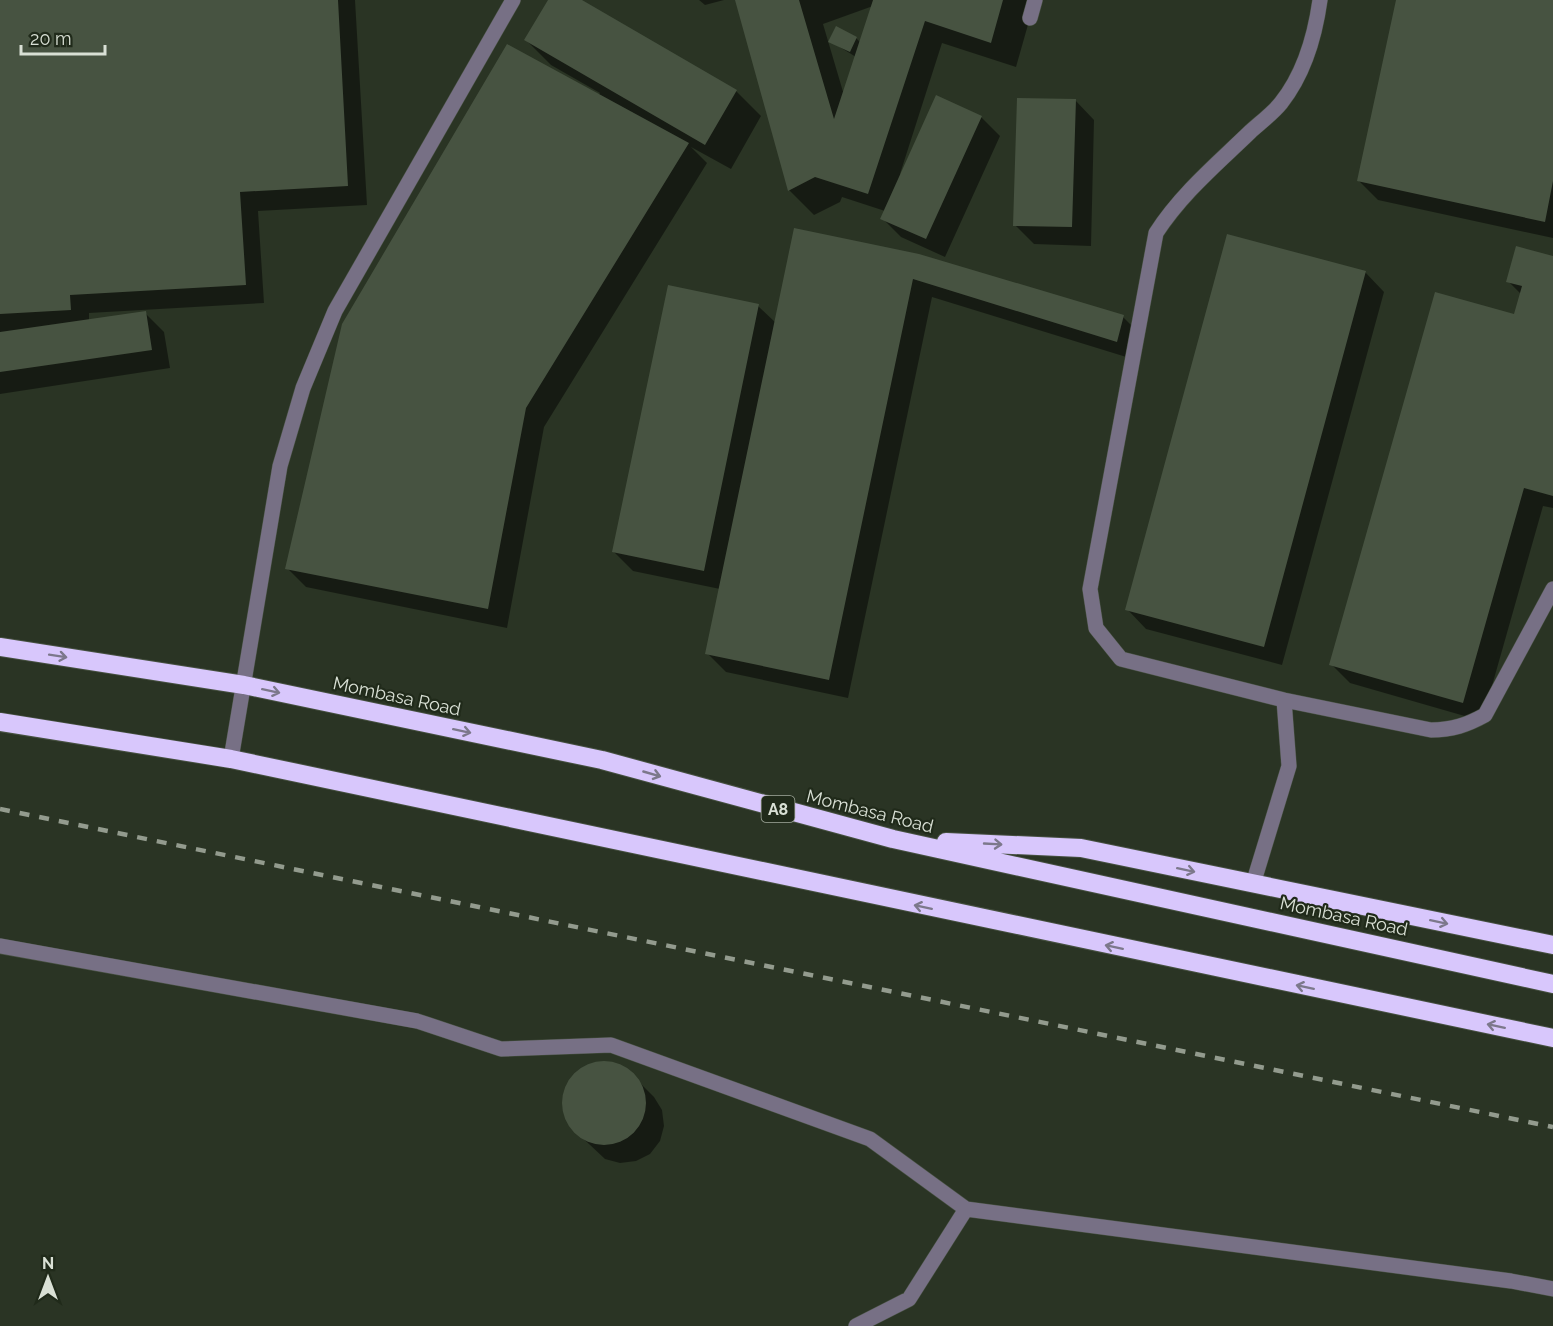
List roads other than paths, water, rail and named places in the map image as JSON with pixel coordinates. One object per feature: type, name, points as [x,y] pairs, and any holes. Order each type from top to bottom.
[{"type":"highway","name":"Mombasa Road","points":[[0,647],[244,685],[602,760],[893,839],[1553,984]]},
{"type":"highway","points":[[0,722],[231,759],[1553,1038]]},
{"type":"highway","points":[[893,839],[1081,848],[1553,945]]},
{"type":"street","points":[[231,759],[280,466],[303,388],[335,311],[513,0]]},
{"type":"street","points":[[1030,18],[1035,0]]},
{"type":"street","points":[[1320,0],[1316,26],[1304,64],[1281,103],[1188,191],[1173,207],[1156,233],[1090,590],[1096,628],[1121,659],[1284,700],[1431,730],[1465,726],[1485,715],[1553,589]]},
{"type":"street","points":[[1253,884],[1289,766],[1284,700]]},
{"type":"street","points":[[0,946],[417,1021],[501,1049],[611,1045],[870,1139],[966,1209],[1553,1288]]},
{"type":"street","points":[[856,1326],[909,1299],[966,1209]]},
{"type":"railway","points":[[0,809],[1553,1127]]}]
